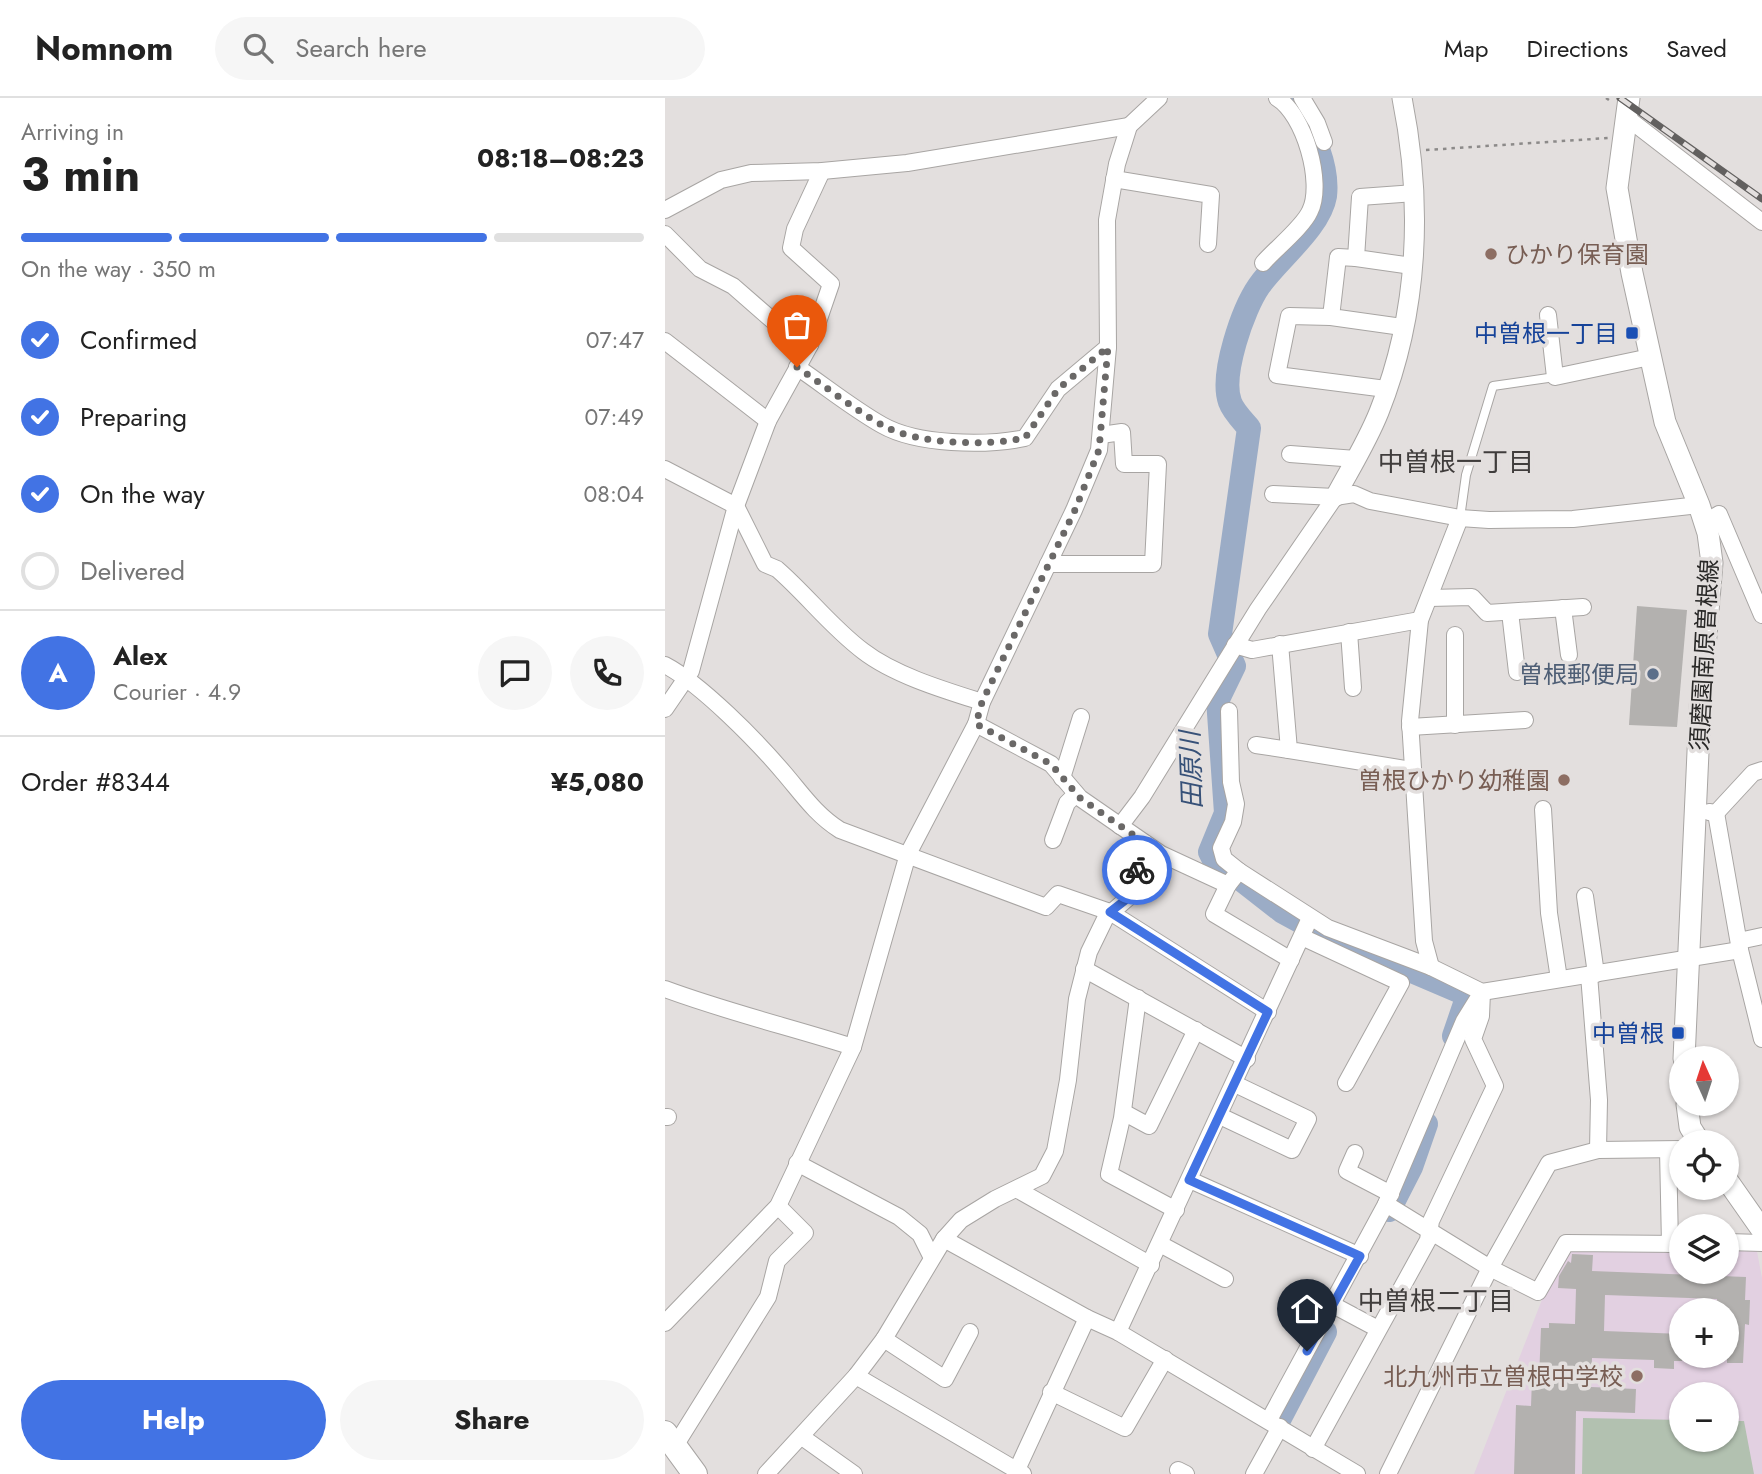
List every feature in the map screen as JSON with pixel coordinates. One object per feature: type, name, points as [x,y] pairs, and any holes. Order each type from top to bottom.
[{"type":"highway","points":[[670,1439],[695,1474]]},
{"type":"main road","name":"須磨園南原曽根線","points":[[1628,107],[1616,188],[1665,422],[1702,514],[1712,563],[1706,812],[1690,960],[1685,1046]]},
{"type":"main road","points":[[1739,1197],[1762,1230]]},
{"type":"street","points":[[665,1323],[778,1206],[853,1047],[908,853],[976,724],[982,702],[1089,474],[1101,435],[1108,347],[1107,220],[1114,179],[1129,126],[1159,98]]},
{"type":"street","points":[[1263,263],[1310,212],[1316,180],[1297,121],[1277,98]]},
{"type":"street","points":[[1302,98],[1317,122],[1324,142]]},
{"type":"street","points":[[1120,826],[1142,797],[1235,645],[1335,497],[1356,459],[1386,389],[1398,356],[1412,266],[1415,193],[1412,150],[1402,98]]},
{"type":"street","points":[[1628,107],[1762,222]]},
{"type":"street","points":[[665,210],[722,180],[751,173],[822,171],[907,163],[1129,126]]},
{"type":"street","points":[[665,709],[688,677],[736,506],[768,421],[810,345],[831,284],[791,248],[795,229],[822,171]]},
{"type":"street","points":[[1114,179],[1211,195],[1208,244]]},
{"type":"street","points":[[1356,258],[1360,197],[1415,193]]},
{"type":"street","points":[[665,234],[700,269],[733,286],[772,320],[810,345]]},
{"type":"street","points":[[1331,317],[1338,257],[1412,266]]},
{"type":"street","points":[[1548,315],[1555,377],[1650,357]]},
{"type":"street","points":[[1386,389],[1277,375],[1289,316],[1331,317],[1402,327]]},
{"type":"street","points":[[665,341],[768,421]]},
{"type":"street","points":[[797,367],[883,426],[914,437],[941,441],[1011,441],[1025,438],[1058,389],[1108,347]]},
{"type":"street","points":[[1048,564],[1153,564],[1158,464],[1124,464],[1122,432],[1101,435]]},
{"type":"street","points":[[1290,454],[1356,459]]},
{"type":"street","points":[[665,469],[736,506],[765,564],[777,569],[839,632],[865,654],[933,686],[982,702]]},
{"type":"street","points":[[1273,494],[1335,497],[1354,494],[1370,501],[1460,518],[1573,519],[1719,514],[1762,615]]},
{"type":"street","points":[[1431,967],[1424,941],[1410,727],[1420,621],[1460,518]]},
{"type":"street","points":[[1429,598],[1472,597],[1487,613],[1583,607]]},
{"type":"street","points":[[1563,608],[1569,655]]},
{"type":"street","points":[[1510,612],[1517,672]]},
{"type":"street","points":[[1235,645],[1252,650],[1420,621]]},
{"type":"street","points":[[1349,632],[1353,688]]},
{"type":"street","points":[[1455,635],[1455,724]]},
{"type":"street","points":[[1280,644],[1289,750]]},
{"type":"street","points":[[665,665],[688,677],[782,771],[820,817],[840,830],[908,853],[1046,907],[1058,894],[1110,912],[1268,1012]]},
{"type":"street","points":[[1229,710],[1231,782],[1236,804],[1233,822],[1221,848],[1224,859],[1239,872],[1310,918],[1431,967],[1482,992],[1690,960],[1739,946],[1762,936]]},
{"type":"street","points":[[1062,778],[1081,717]]},
{"type":"street","points":[[1410,727],[1525,720]]},
{"type":"street","points":[[976,724],[1051,764],[1076,794],[1145,843],[1228,886]]},
{"type":"street","points":[[1256,746],[1411,770]]},
{"type":"street","points":[[1762,770],[1753,773],[1706,812],[1762,1039]]},
{"type":"street","points":[[1053,840],[1067,803],[1076,794]]},
{"type":"street","points":[[1543,809],[1549,913],[1559,979]]},
{"type":"street","points":[[766,1474],[856,1376],[884,1339],[944,1239],[961,1220],[995,1199],[1042,1176],[1055,1151],[1089,952],[1110,912],[1128,898],[1145,843]]},
{"type":"street","points":[[1239,872],[1213,914],[1291,960]]},
{"type":"street","points":[[1585,896],[1599,1100],[1598,1150]]},
{"type":"street","points":[[1118,1332],[1247,1059],[1310,918]]},
{"type":"street","points":[[1302,937],[1401,983]]},
{"type":"street","points":[[1346,1083],[1401,983],[1409,960]]},
{"type":"street","points":[[1084,969],[1247,1059]]},
{"type":"street","points":[[665,989],[731,1014],[764,1019],[853,1047]]},
{"type":"street","points":[[1254,1474],[1332,1305],[1389,1199],[1464,1021],[1482,992]]},
{"type":"street","points":[[1314,1449],[1378,1329],[1385,1322],[1429,1233],[1431,1221],[1495,1086],[1472,1039],[1481,1016],[1482,992]]},
{"type":"street","points":[[1138,998],[1123,1112],[1109,1174],[1176,1210]]},
{"type":"street","points":[[1123,1112],[1149,1126],[1196,1030]]},
{"type":"street","points":[[1220,1116],[1291,1150],[1308,1119],[1235,1084]]},
{"type":"street","points":[[1388,1474],[1490,1268],[1549,1163],[1598,1150],[1669,1150]]},
{"type":"street","points":[[1355,1153],[1347,1171],[1389,1199],[1429,1233],[1538,1292],[1566,1243],[1669,1244]]},
{"type":"street","points":[[797,1163],[899,1217],[920,1234],[932,1258]]},
{"type":"street","points":[[1189,1180],[1360,1256]]},
{"type":"street","points":[[1017,1190],[1151,1265]]},
{"type":"street","points":[[670,1439],[768,1297],[777,1261],[804,1233],[778,1206]]},
{"type":"street","points":[[944,1239],[1087,1318],[1118,1332],[1357,1474]]},
{"type":"street","points":[[1739,1242],[1762,1243]]},
{"type":"street","points":[[1160,1244],[1225,1279]]},
{"type":"street","points":[[1332,1305],[1378,1329]]},
{"type":"street","points":[[856,1376],[1018,1473],[1051,1392],[1087,1318]]},
{"type":"street","points":[[884,1339],[945,1379],[969,1332]]},
{"type":"street","points":[[1051,1392],[1125,1428],[1165,1359]]},
{"type":"street","points":[[802,1437],[854,1474]]},
{"type":"lane","points":[[1460,518],[1466,475],[1493,386],[1555,377]]},
{"type":"path","points":[[1412,150],[1519,142],[1623,140]]},
{"type":"shaded area","name":"北九州市立曽根中学校","points":[[1567,1246],[1669,1249],[1669,1284],[1739,1284],[1739,1247],[1756,1246],[1762,1278],[1762,1474],[1474,1474],[1543,1297]]},
{"type":"green space","points":[[1583,1418],[1669,1420],[1669,1452],[1739,1452],[1739,1421],[1744,1421],[1754,1474],[1582,1474]]},
{"type":"building","name":"曽根郵便局","points":[[1637,606],[1687,610],[1677,727],[1629,725]]},
{"type":"building","points":[[1572,1254],[1593,1255],[1592,1271],[1669,1274],[1669,1284],[1739,1284],[1739,1277],[1746,1277],[1745,1300],[1750,1300],[1749,1325],[1745,1324],[1743,1363],[1739,1363],[1739,1298],[1605,1295],[1604,1331],[1669,1334],[1669,1368],[1674,1369],[1654,1368],[1654,1360],[1592,1358],[1591,1387],[1636,1389],[1635,1413],[1576,1411],[1575,1474],[1514,1474],[1516,1405],[1531,1406],[1532,1379],[1539,1379],[1541,1328],[1549,1328],[1549,1323],[1575,1324],[1576,1289],[1558,1288],[1559,1276],[1568,1261],[1571,1263]]},
{"type":"waterway","name":"田原川","points":[[1291,98],[1311,132],[1321,157],[1325,196],[1307,231],[1253,296],[1240,326],[1228,376],[1230,402],[1249,428],[1220,634],[1234,666],[1218,699],[1226,813],[1210,852],[1216,864],[1233,873],[1283,912],[1318,931],[1468,995],[1454,1036]]},
{"type":"waterway","name":"田原川","points":[[1389,1210],[1411,1167],[1426,1124]]},
{"type":"waterway","name":"田原川","points":[[1280,1418],[1325,1332]]},
{"type":"railway","points":[[1620,98],[1762,199]]},
{"type":"way so far","points":[[797,367],[883,426],[914,437],[941,441],[1011,441],[1025,438],[1058,389],[1108,347],[1099,450],[1075,510],[982,702],[976,724],[1051,764],[1080,798],[1145,843],[1137,870]]},
{"type":"place","name":"ひかり保育園","points":[[1491,254]]},
{"type":"place","name":"中曽根一丁目","points":[[1632,333]]},
{"type":"place","name":"曽根郵便局","points":[[1653,674]]},
{"type":"place","name":"曽根ひかり幼稚園","points":[[1564,780]]},
{"type":"place","name":"中曽根","points":[[1678,1033]]},
{"type":"place","name":"北九州市立曽根中学校","points":[[1637,1376]]},
{"type":"district","name":"中曽根一丁目","points":[[1456,462]]},
{"type":"district","name":"中曽根二丁目","points":[[1436,1301]]},
{"type":"route","points":[[1137,870],[1128,898],[1110,912],[1268,1012],[1189,1180],[1360,1256],[1307,1351]]}]
